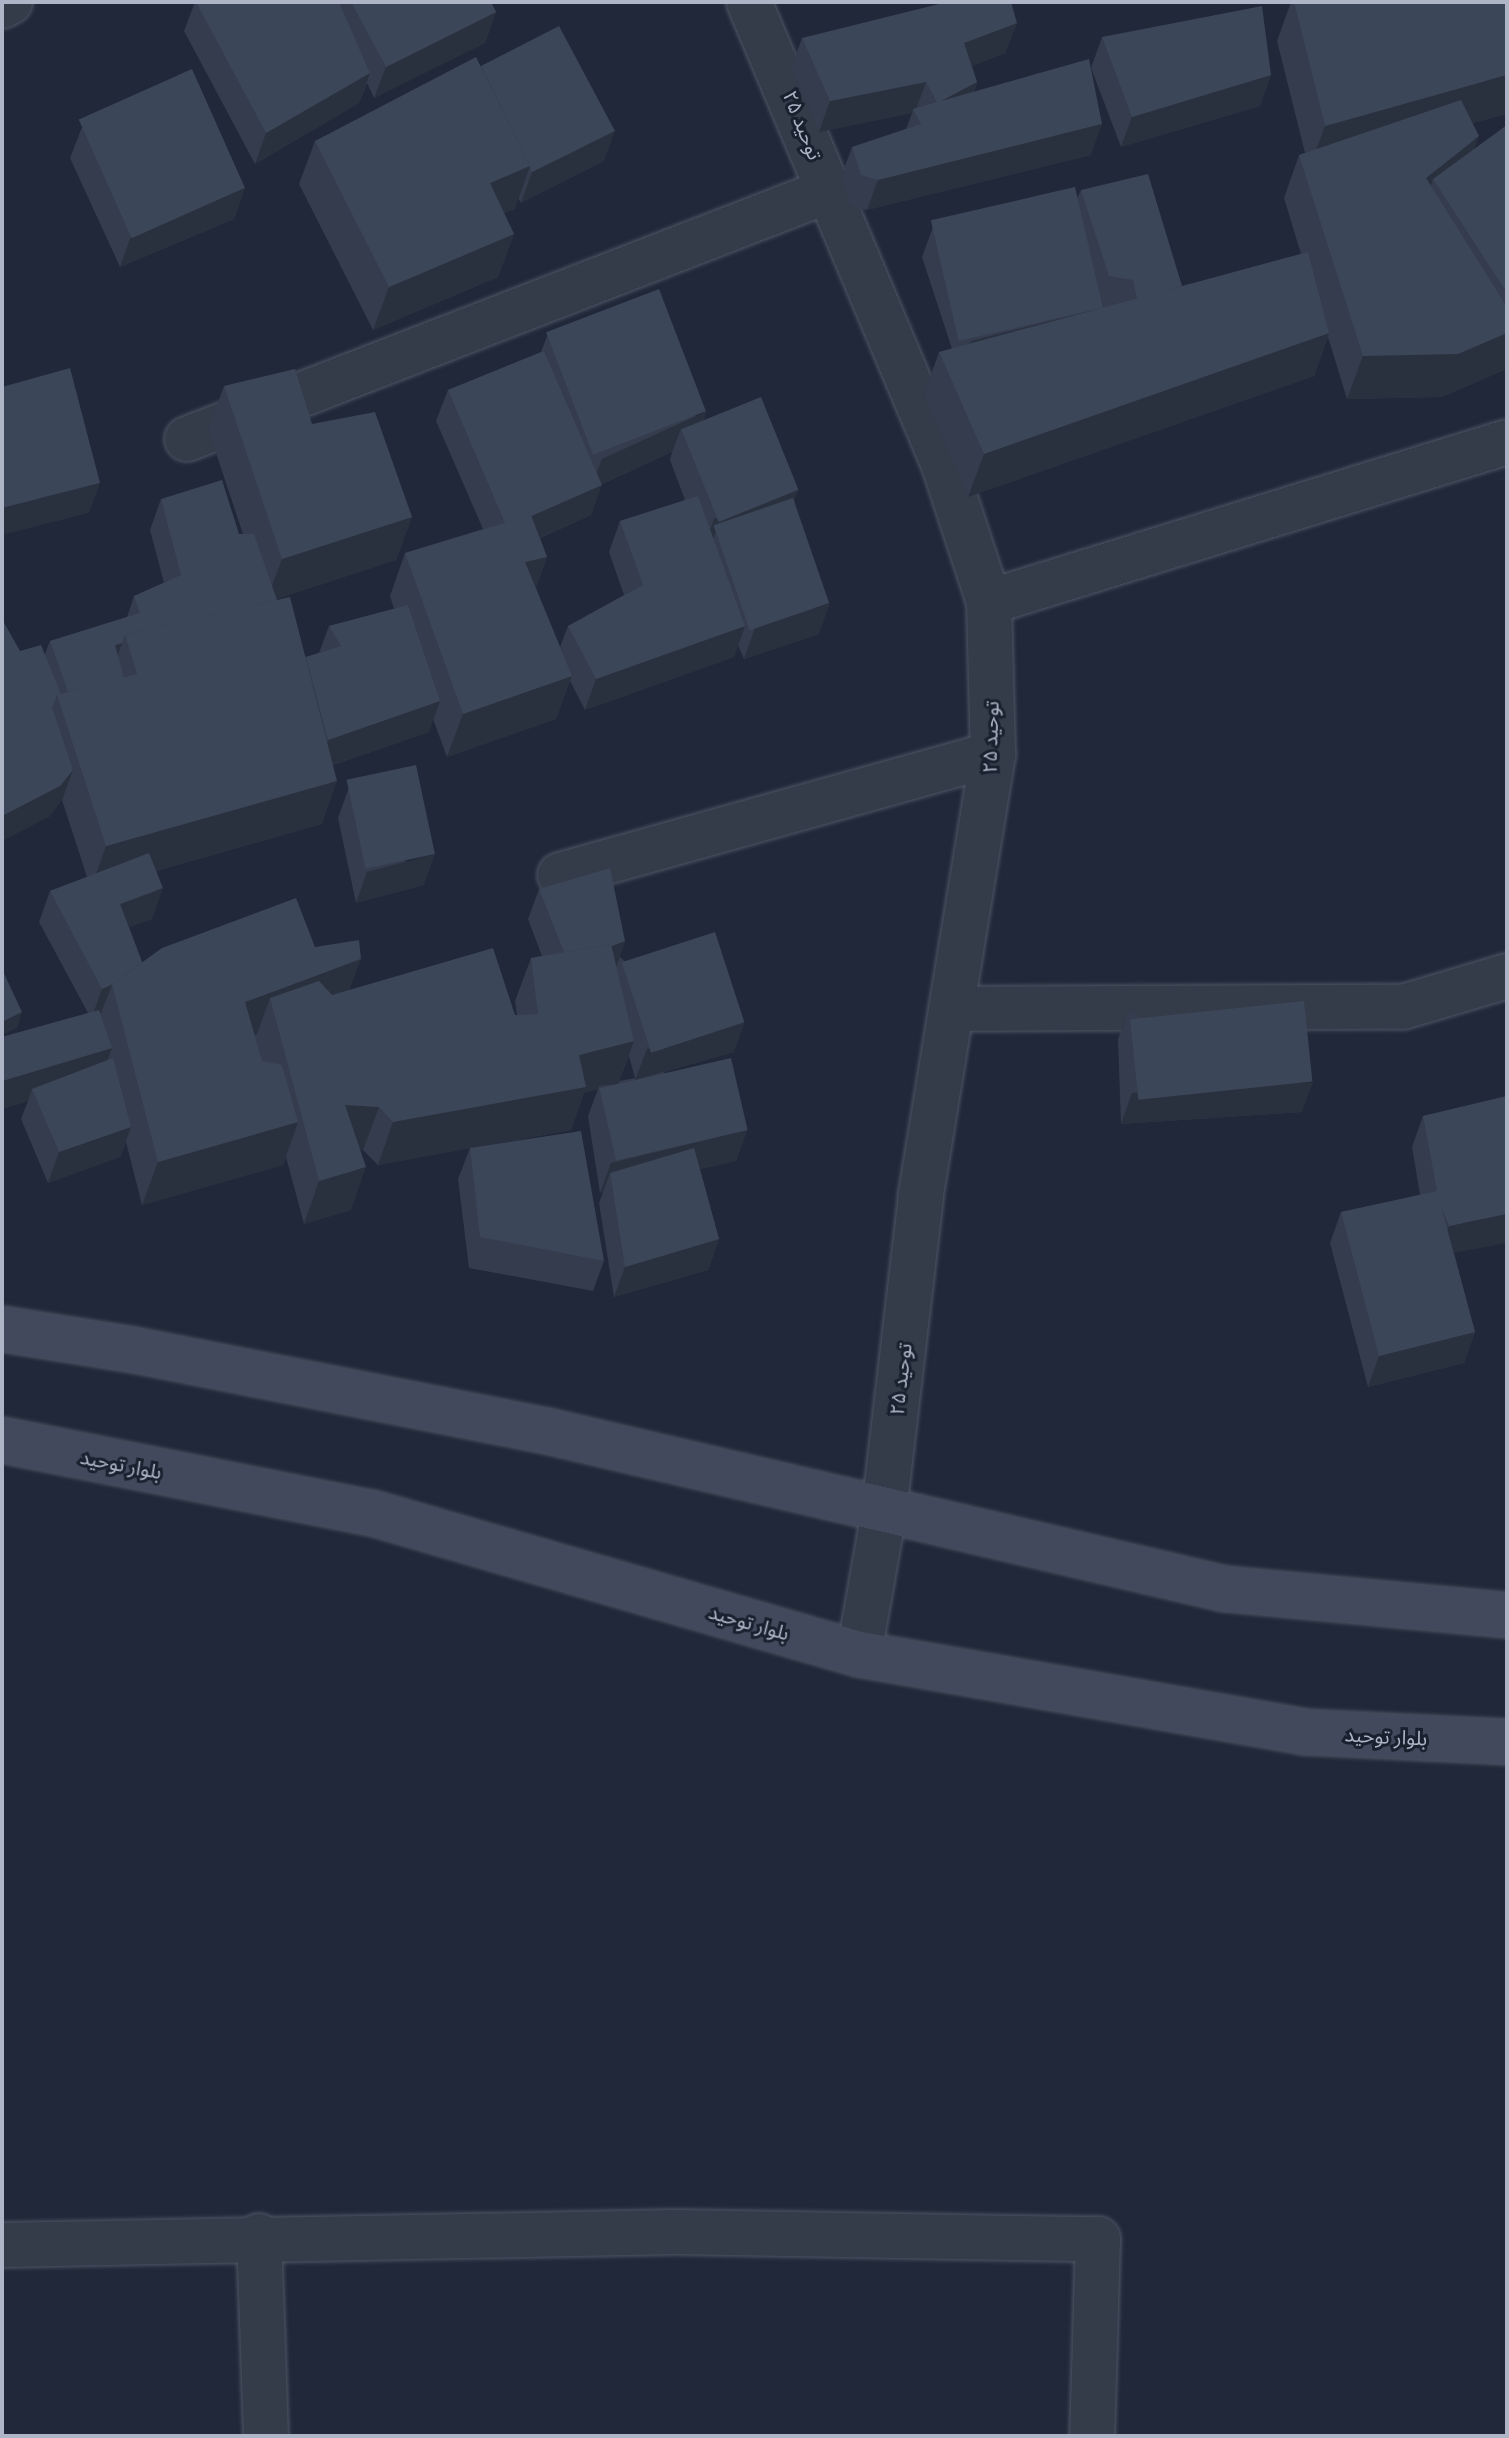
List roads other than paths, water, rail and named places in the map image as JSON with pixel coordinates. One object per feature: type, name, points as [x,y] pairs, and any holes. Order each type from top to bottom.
[{"type":"main road","points":[[2,1329],[134,1350],[551,1432],[1225,1589],[1507,1615]]},
{"type":"main road","name":"بلوار توحید","points":[[2,1440],[372,1513],[859,1654],[1304,1732],[1507,1742]]},
{"type":"street","points":[[2,6],[10,2]]},
{"type":"street","name":"توحید ۲۵","points":[[749,2],[778,64],[944,465],[989,602],[993,754],[954,1009],[921,1196],[884,1512],[859,1654]]},
{"type":"street","points":[[778,64],[823,52]]},
{"type":"street","points":[[187,439],[830,190]]},
{"type":"street","points":[[989,602],[1507,442]]},
{"type":"street","points":[[560,875],[993,754]]},
{"type":"street","points":[[954,1009],[1403,1007],[1507,976]]},
{"type":"street","points":[[2,2245],[259,2236],[676,2232],[1098,2239],[1092,2436]]},
{"type":"street","points":[[259,2236],[266,2436]]}]
